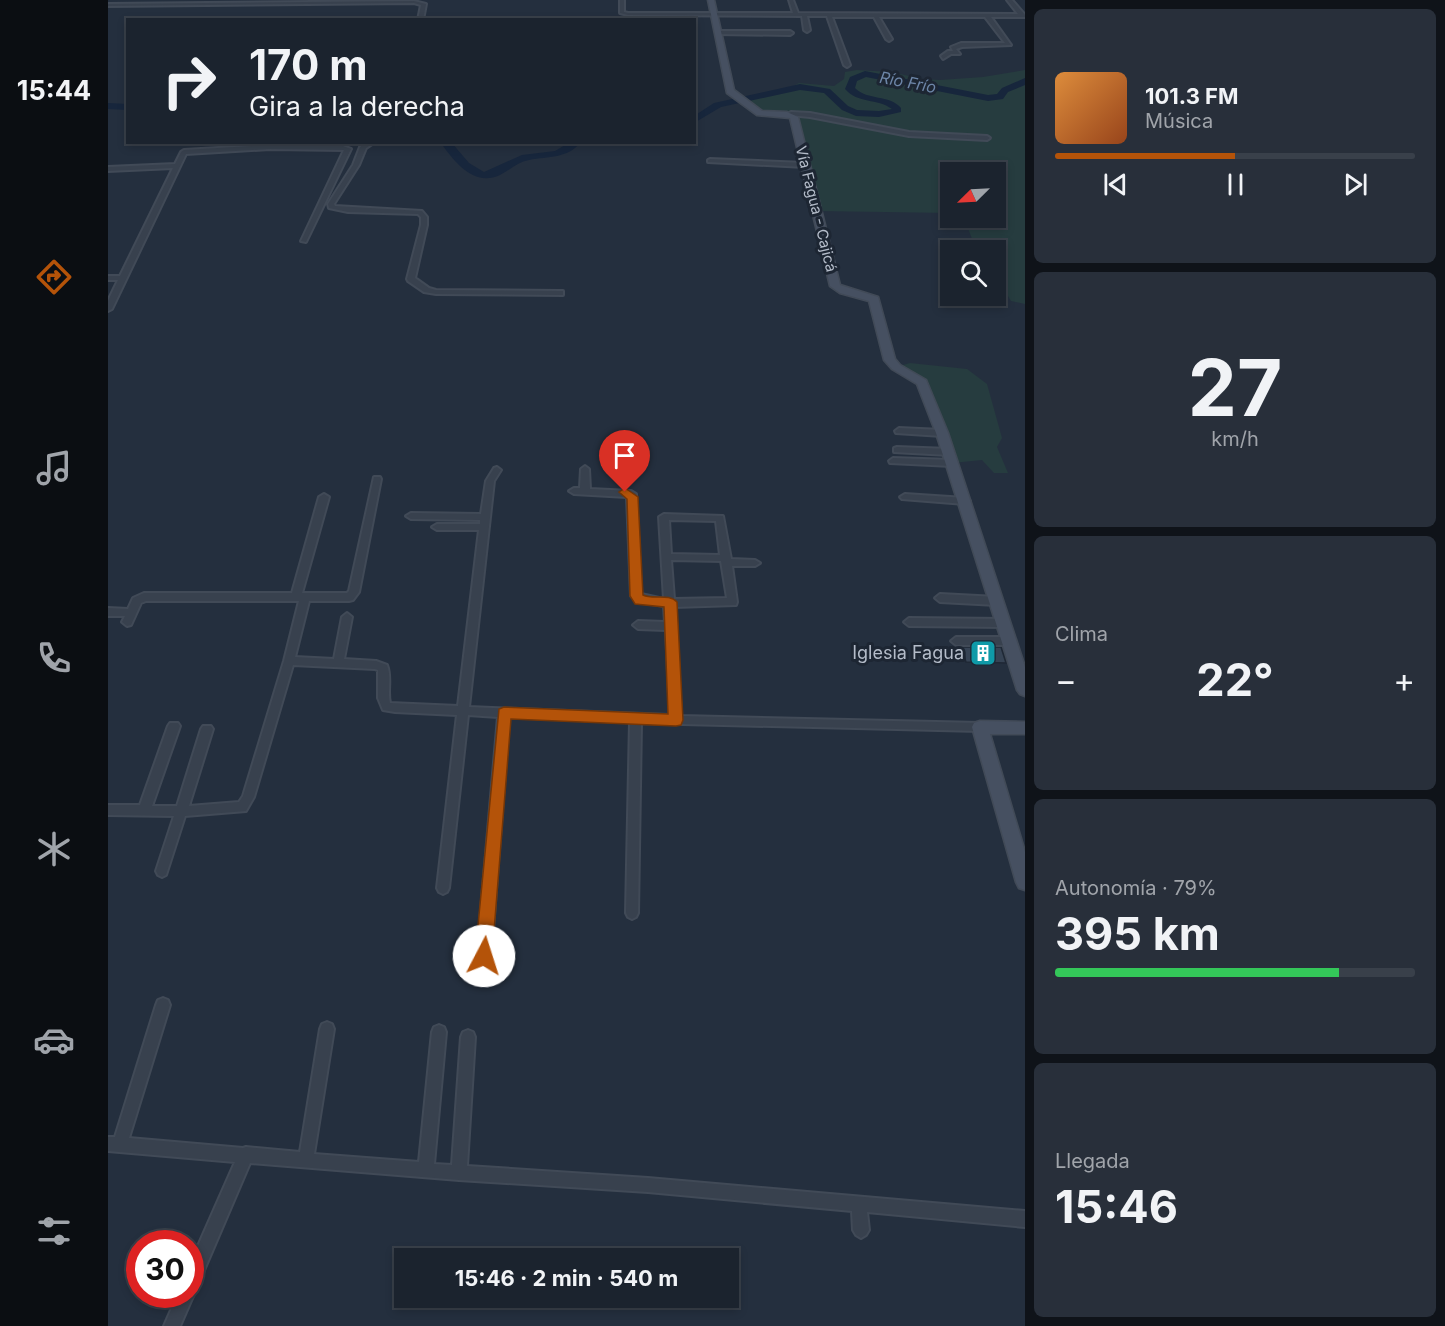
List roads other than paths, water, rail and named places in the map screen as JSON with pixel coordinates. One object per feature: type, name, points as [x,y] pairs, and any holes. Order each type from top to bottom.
[{"type":"street","points":[[622,0],[622,11],[625,14],[1023,16]]},
{"type":"street","points":[[711,0],[729,88],[760,113],[810,115],[909,134],[987,138]]},
{"type":"street","points":[[791,0],[796,16]]},
{"type":"street","points":[[1009,0],[1023,16]]},
{"type":"street","points":[[108,5],[153,2],[414,2],[424,4],[420,18]]},
{"type":"street","points":[[943,57],[961,45],[1009,44],[978,10]]},
{"type":"street","points":[[829,15],[847,65]]},
{"type":"street","points":[[876,15],[889,39]]},
{"type":"street","points":[[804,16],[807,30]]},
{"type":"street","points":[[718,33],[790,33]]},
{"type":"street","name":"Vía Fagua - Cajicá","points":[[791,114],[794,117],[835,286],[839,290],[869,295],[874,299],[890,360],[922,382],[942,433],[1025,690]]},
{"type":"street","points":[[368,144],[363,147],[356,165],[331,204],[332,207],[348,210],[420,212],[424,217],[424,225],[411,279],[417,285],[436,292],[560,293]]},
{"type":"street","points":[[108,309],[184,152],[270,147],[345,147],[349,151],[304,241]]},
{"type":"street","points":[[710,161],[805,165]]},
{"type":"street","points":[[108,169],[177,166]]},
{"type":"street","points":[[108,278],[123,278]]},
{"type":"street","points":[[899,431],[942,433]]},
{"type":"street","points":[[897,450],[950,457]]},
{"type":"street","points":[[893,461],[950,457]]},
{"type":"street","points":[[585,469],[580,491],[631,494],[636,596],[640,600],[647,602],[671,602],[732,602],[720,518],[664,517],[671,602],[676,720]]},
{"type":"street","points":[[443,888],[490,481],[497,470]]},
{"type":"street","points":[[108,612],[129,617],[137,601],[144,597],[341,599],[349,597],[354,591],[377,479]]},
{"type":"street","points":[[108,810],[182,811],[242,807],[248,798],[290,661],[300,597],[324,496]]},
{"type":"street","points":[[905,497],[964,501]]},
{"type":"street","points":[[411,516],[485,522]]},
{"type":"street","points":[[437,527],[485,522]]},
{"type":"street","points":[[668,557],[755,563]]},
{"type":"street","points":[[940,598],[997,601]]},
{"type":"street","points":[[338,663],[347,617]]},
{"type":"street","points":[[909,622],[1025,635]]},
{"type":"street","points":[[638,626],[671,626]]},
{"type":"street","points":[[956,641],[1007,633]]},
{"type":"street","points":[[290,661],[376,665],[383,668],[382,700],[387,707],[676,720],[1025,728]]},
{"type":"street","points":[[484,956],[504,713]]},
{"type":"street","points":[[632,914],[636,718]]},
{"type":"street","points":[[144,811],[174,726]]},
{"type":"street","points":[[980,727],[1022,861],[1025,882]]},
{"type":"street","points":[[162,871],[207,729]]},
{"type":"street","points":[[163,1005],[114,1145],[459,1173],[648,1185],[1025,1220]]},
{"type":"street","points":[[306,1160],[327,1029]]},
{"type":"street","points":[[426,1170],[439,1032]]},
{"type":"street","points":[[459,1173],[468,1037]]},
{"type":"street","points":[[204,1251],[246,1154]]},
{"type":"street","points":[[859,1206],[861,1230]]},
{"type":"street","points":[[172,1326],[180,1308]]},
{"type":"waterway","name":"Río Frío","points":[[696,119],[718,105],[754,99],[800,87],[827,91],[845,108],[856,113],[879,114],[898,110],[888,102],[861,97],[850,89],[853,79],[865,74],[988,98],[1000,97],[1005,90],[1025,81]]},
{"type":"waterway","name":"Río Frío","points":[[108,106],[126,107]]},
{"type":"waterway","name":"Río Frío","points":[[447,144],[469,169],[484,175],[495,173],[518,160],[564,151],[574,144]]},
{"type":"place","name":"Iglesia Fagua","points":[[983,653]]}]
